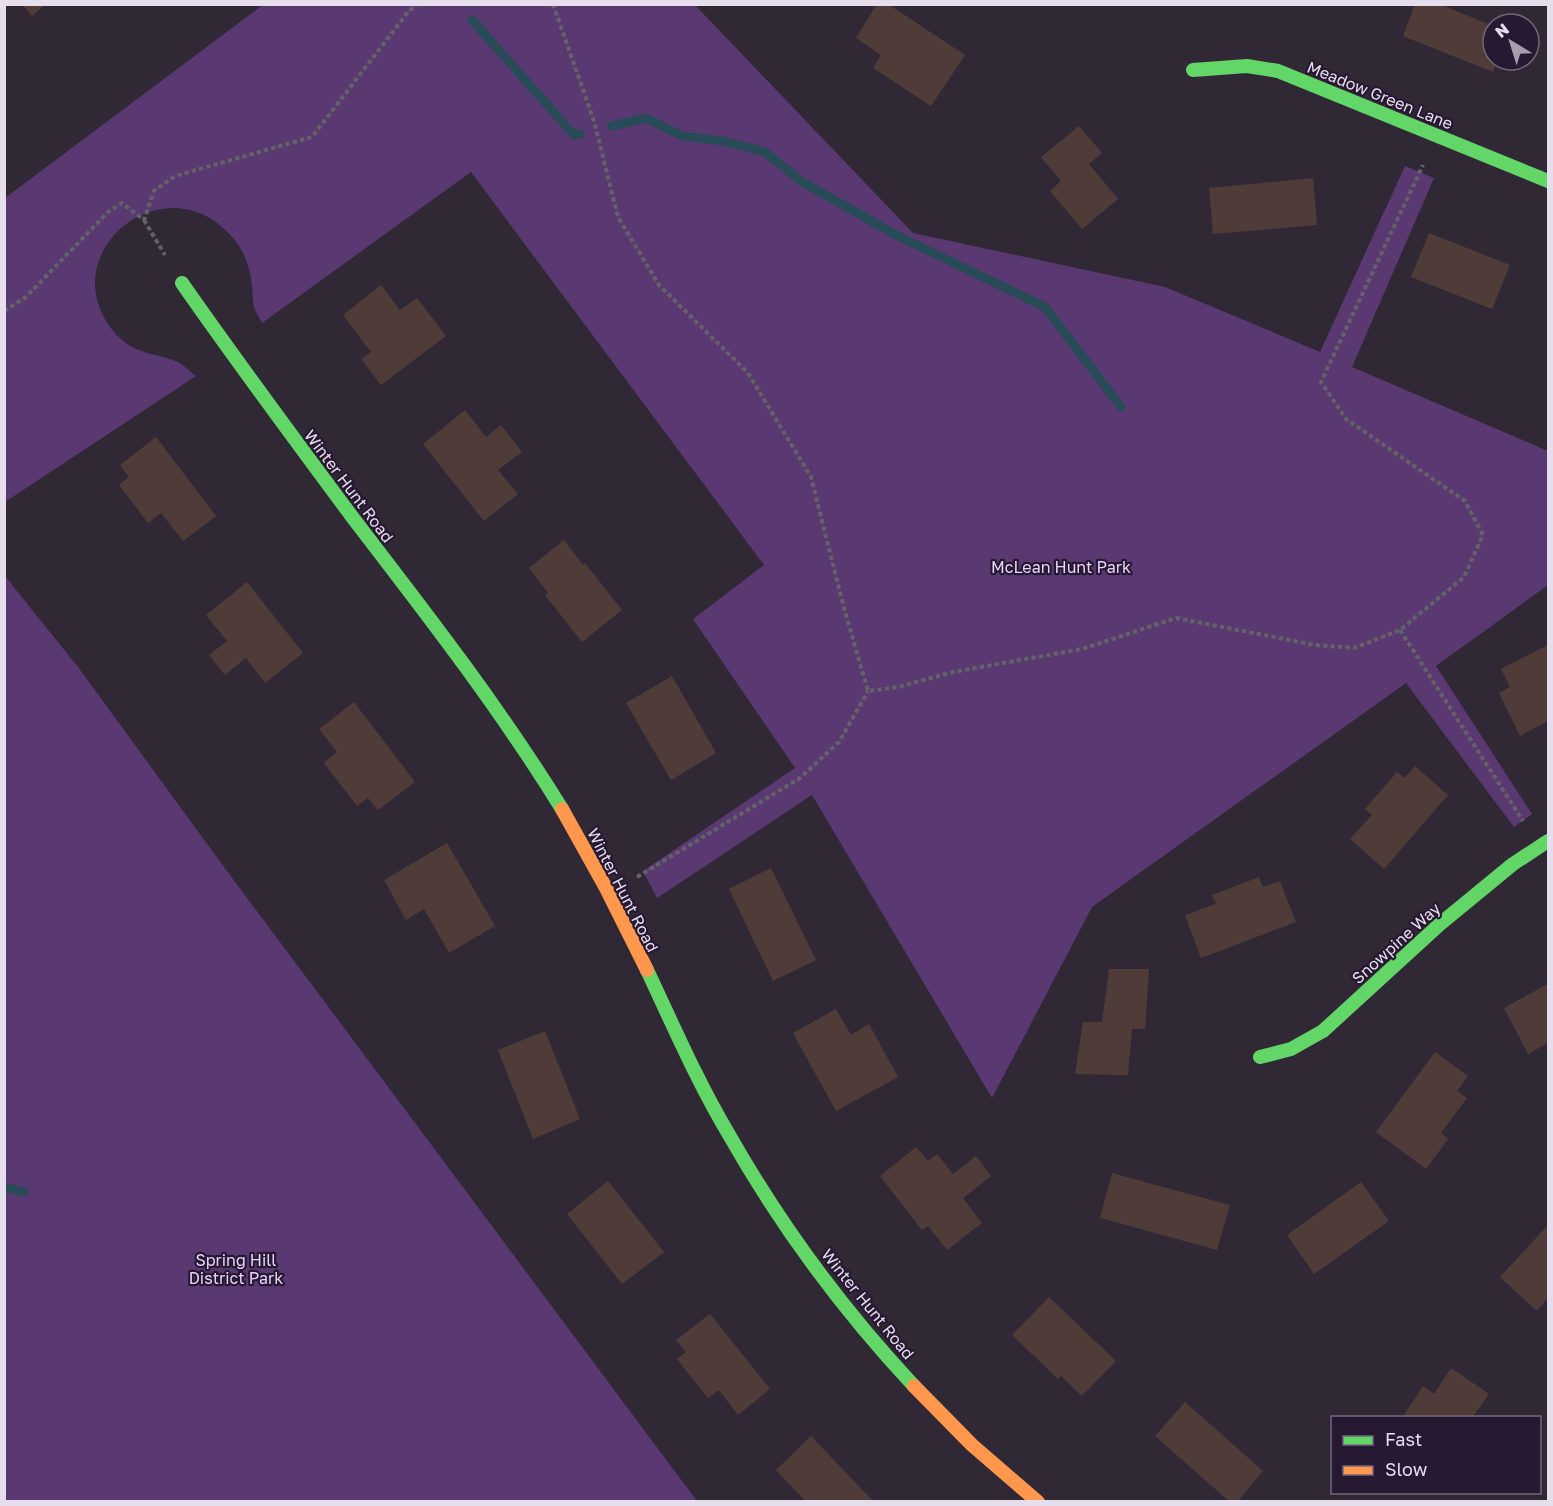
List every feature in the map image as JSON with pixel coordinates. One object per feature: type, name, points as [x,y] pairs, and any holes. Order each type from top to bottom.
[{"type":"street","name":"Meadow Green Lane","points":[[1193,70],[1247,66],[1278,71],[1548,181]]},
{"type":"street","name":"Winter Hunt Road","points":[[182,284],[263,400],[511,728],[567,817],[608,893],[720,1119],[775,1209],[833,1290],[894,1364],[939,1413],[1038,1502]]},
{"type":"street","name":"Snowpine Way","points":[[1260,1057],[1291,1049],[1323,1031],[1440,924],[1514,864],[1544,844]]},
{"type":"path","points":[[144,220],[154,191],[175,176],[312,137],[408,12],[417,4]]},
{"type":"path","points":[[553,4],[594,121],[618,217],[659,285],[748,373],[811,477],[844,608],[868,691],[839,742],[800,778],[608,893]]},
{"type":"path","points":[[868,691],[898,687],[952,672],[1082,649],[1176,618],[1315,645],[1354,648],[1400,630],[1464,577],[1483,536],[1464,501],[1346,419],[1321,382],[1420,172],[1434,134]]},
{"type":"path","points":[[4,312],[26,297],[108,212],[122,203],[144,220],[182,284]]},
{"type":"path","points":[[1400,630],[1544,844]]},
{"type":"green space","name":"McLean Hunt Park","points":[[264,4],[695,5],[913,233],[1165,287],[1320,352],[1405,166],[1434,178],[1352,367],[1548,451],[1548,585],[1436,666],[1532,814],[1514,827],[1406,683],[1092,907],[992,1098],[812,795],[657,898],[643,871],[795,768],[693,619],[764,565],[471,172],[262,323],[254,307],[252,282],[243,252],[233,238],[206,216],[178,208],[149,212],[125,225],[106,246],[96,272],[97,301],[113,331],[128,345],[178,362],[196,376],[5,502],[5,198]]},
{"type":"green space","name":"Spring Hill District Park","points":[[4,575],[78,667],[224,867],[697,1501],[5,1501]]},
{"type":"building","points":[[22,4],[46,4],[32,16]]},
{"type":"building","points":[[877,4],[888,4],[965,55],[931,106],[873,68],[881,55],[856,38]]},
{"type":"building","points":[[1415,4],[1439,4],[1481,21],[1481,67],[1403,36]]},
{"type":"building","points":[[1079,126],[1102,153],[1089,164],[1118,199],[1082,229],[1050,191],[1061,181],[1041,157]]},
{"type":"building","points":[[1313,178],[1317,225],[1213,234],[1209,188]]},
{"type":"building","points":[[1429,233],[1510,265],[1492,309],[1411,277]]},
{"type":"building","points":[[381,285],[400,310],[417,298],[446,336],[381,385],[361,359],[371,352],[343,315]]},
{"type":"building","points":[[465,410],[486,437],[501,425],[522,452],[498,470],[518,494],[484,521],[423,444]]},
{"type":"building","points":[[156,437],[216,516],[183,541],[161,513],[148,523],[119,485],[129,477],[120,465]]},
{"type":"building","points":[[564,540],[622,610],[582,642],[545,595],[548,593],[529,568]]},
{"type":"building","points":[[247,582],[303,653],[265,683],[246,658],[225,675],[209,655],[227,641],[206,615]]},
{"type":"building","points":[[1548,645],[1548,721],[1520,736],[1499,693],[1510,687],[1501,669]]},
{"type":"building","points":[[672,676],[716,753],[671,780],[626,703]]},
{"type":"building","points":[[354,702],[415,782],[378,810],[368,798],[357,806],[324,763],[337,752],[319,729]]},
{"type":"building","points":[[1415,766],[1448,795],[1384,869],[1350,839],[1372,815],[1365,809],[1397,772],[1405,778]]},
{"type":"building","points":[[447,843],[495,926],[449,953],[424,909],[406,920],[384,880]]},
{"type":"building","points":[[771,868],[816,960],[773,981],[729,889]]},
{"type":"building","points":[[1259,877],[1263,887],[1280,881],[1296,922],[1201,958],[1185,915],[1216,904],[1212,895]]},
{"type":"building","points":[[1109,969],[1149,969],[1145,1029],[1132,1029],[1128,1075],[1075,1074],[1083,1022],[1102,1022]]},
{"type":"building","points":[[1548,984],[1548,1043],[1528,1054],[1504,1008]]},
{"type":"building","points":[[836,1009],[851,1035],[869,1024],[898,1077],[836,1111],[793,1033]]},
{"type":"building","points":[[545,1031],[580,1119],[533,1139],[498,1050]]},
{"type":"building","points":[[1435,1052],[1468,1076],[1457,1091],[1467,1098],[1441,1133],[1448,1139],[1426,1169],[1376,1132]]},
{"type":"building","points":[[916,1147],[928,1161],[937,1154],[953,1174],[976,1156],[991,1176],[963,1198],[982,1223],[947,1250],[928,1226],[922,1230],[880,1176]]},
{"type":"building","points":[[1112,1173],[1230,1205],[1217,1250],[1100,1218]]},
{"type":"building","points":[[608,1181],[664,1252],[622,1284],[567,1214]]},
{"type":"building","points":[[1361,1182],[1389,1221],[1314,1274],[1287,1235]]},
{"type":"building","points":[[1548,1225],[1548,1298],[1537,1311],[1500,1277]]},
{"type":"building","points":[[1049,1297],[1116,1361],[1082,1396],[1061,1376],[1058,1379],[1012,1335]]},
{"type":"building","points":[[710,1314],[770,1389],[738,1415],[719,1390],[708,1398],[677,1359],[686,1352],[676,1340]]},
{"type":"building","points":[[1451,1368],[1489,1394],[1473,1416],[1403,1416],[1423,1386],[1434,1394]]},
{"type":"building","points":[[1185,1402],[1263,1471],[1237,1502],[1230,1502],[1155,1436]]},
{"type":"building","points":[[811,1436],[874,1502],[806,1502],[776,1470]]},
{"type":"waterway","points":[[472,20],[574,135],[580,134]]},
{"type":"waterway","points":[[612,126],[646,118],[682,136],[723,141],[765,152],[801,181],[896,235],[1045,307],[1121,407]]},
{"type":"waterway","points":[[4,1187],[24,1192]]},
{"type":"traffic: fast","points":[[1193,70],[1247,66],[1278,71],[1548,181]]},
{"type":"traffic: fast","points":[[182,283],[245,372],[461,661],[513,734],[562,809]]},
{"type":"traffic: fast","points":[[1260,1057],[1291,1049],[1323,1031],[1440,924],[1513,864],[1548,841]]},
{"type":"traffic: fast","points":[[647,970],[706,1093],[769,1200],[837,1296],[914,1386]]},
{"type":"traffic: slow","points":[[562,809],[606,888],[647,970]]},
{"type":"traffic: slow","points":[[914,1386],[972,1445],[1038,1502]]}]
